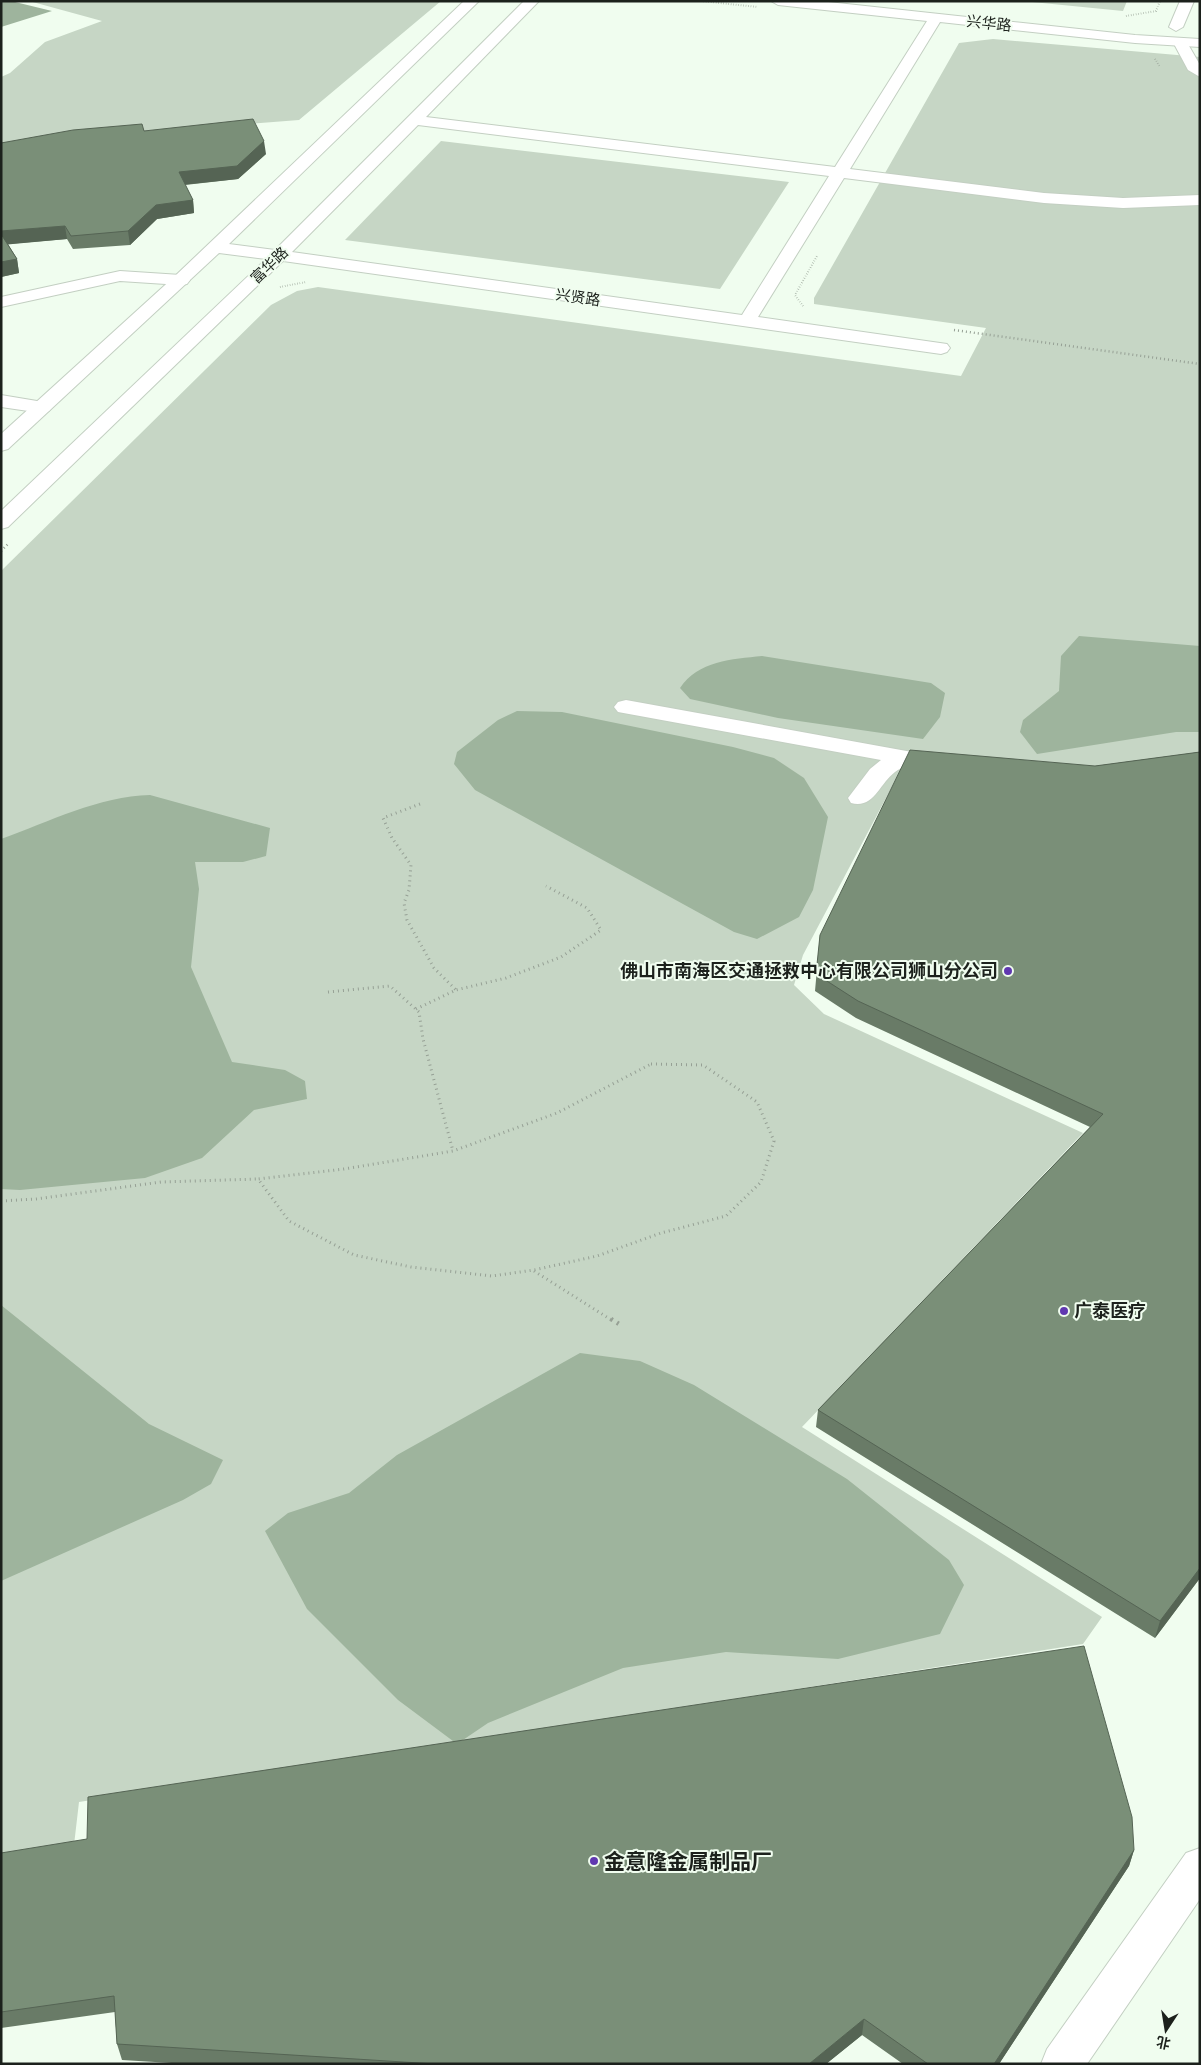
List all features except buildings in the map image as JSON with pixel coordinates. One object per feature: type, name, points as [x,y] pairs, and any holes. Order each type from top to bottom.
[{"type":"street","points":[[1,445],[181,280],[472,1]]},
{"type":"street","name":"富华路","points":[[1,523],[279,256],[532,1]]},
{"type":"street","name":"兴华路","points":[[778,1],[1200,43]]},
{"type":"street","name":"兴华路","points":[[891,1],[1119,25],[1192,28]]},
{"type":"street","points":[[1176,27],[1187,1]]},
{"type":"street","points":[[747,321],[936,18]]},
{"type":"street","points":[[1180,42],[1193,67],[1200,73]]},
{"type":"street","points":[[415,120],[1044,198],[1123,202],[1200,200]]},
{"type":"street","name":"兴贤路","points":[[216,247],[941,348]]},
{"type":"street","points":[[1,302],[120,276],[181,280]]},
{"type":"street","points":[[1,400],[42,407]]},
{"type":"street","points":[[626,708],[905,757],[966,761]]},
{"type":"street","points":[[860,798],[880,770],[905,757]]},
{"type":"street","points":[[1062,2064],[1200,1866]]},
{"type":"path","points":[[702,1],[759,7]]},
{"type":"path","points":[[1151,53],[1160,67]]},
{"type":"path","points":[[806,310],[795,295],[819,253]]},
{"type":"path","points":[[278,288],[295,283],[315,282]]},
{"type":"path","points":[[954,330],[1200,364]]},
{"type":"path","points":[[1,551],[15,538]]},
{"type":"path","points":[[420,804],[383,818],[392,838],[410,865],[409,890],[404,903],[407,920],[434,968],[456,990]]},
{"type":"path","points":[[416,1009],[456,990],[506,978],[561,957],[601,930],[587,908],[546,886]]},
{"type":"path","points":[[328,992],[390,986],[419,1012],[423,1039],[453,1151]]},
{"type":"path","points":[[1,1201],[36,1199],[161,1182],[258,1179],[344,1169],[453,1151],[557,1113],[651,1064],[703,1065],[757,1102],[774,1142],[761,1182],[726,1216],[661,1233],[597,1256],[534,1270],[492,1276],[410,1267],[354,1255],[290,1221],[258,1179]]},
{"type":"path","points":[[534,1270],[620,1324]]},
{"type":"shaded area","points":[[1,1],[11,1],[52,11],[1,27]]},
{"type":"shaded area","points":[[29,1],[441,1],[299,120],[67,138],[1,152],[1,77],[10,73],[45,42],[102,21]]},
{"type":"shaded area","points":[[1022,1],[1127,1],[1123,11]]},
{"type":"shaded area","points":[[993,39],[1200,57],[1200,763],[1090,780],[904,764],[803,955],[794,985],[824,1014],[1083,1133],[802,1427],[1102,1617],[1083,1644],[79,1802],[74,1845],[1,1860],[1,571],[271,305],[297,291],[318,287],[961,376],[986,328],[814,304],[814,298],[959,43]]},
{"type":"shaded area","points":[[441,141],[789,182],[720,289],[345,240]]},
{"type":"shaded area","points":[[1079,636],[1200,646],[1200,732],[1176,732],[1037,754],[1020,732],[1023,720],[1059,691],[1061,656]]},
{"type":"shaded area","points":[[762,656],[931,683],[945,693],[940,717],[923,739],[778,718],[690,699],[680,688],[696,672],[716,663]]},
{"type":"shaded area","points":[[517,711],[562,712],[733,747],[774,758],[804,778],[828,817],[813,890],[799,917],[757,939],[734,932],[475,790],[454,764],[457,752],[498,720]]},
{"type":"shaded area","points":[[150,795],[270,828],[266,856],[243,862],[195,862],[199,889],[191,967],[232,1062],[285,1070],[305,1081],[307,1099],[254,1110],[202,1158],[145,1178],[20,1190],[1,1189],[1,839],[93,805],[131,796]]},
{"type":"shaded area","points":[[1,1305],[149,1424],[223,1460],[211,1484],[183,1500],[1,1581]]},
{"type":"shaded area","points":[[580,1353],[640,1361],[694,1385],[847,1479],[949,1560],[964,1585],[940,1634],[838,1659],[726,1652],[623,1668],[488,1723],[457,1744],[398,1700],[307,1609],[265,1531],[288,1513],[349,1493],[397,1455]]},
{"type":"place","name":"佛山市南海区交通拯救中心有限公司狮山分公司","points":[[1008,971]]},
{"type":"place","name":"广泰医疗","points":[[1064,1311]]},
{"type":"place","name":"金意隆金属制品厂","points":[[594,1861]]}]
